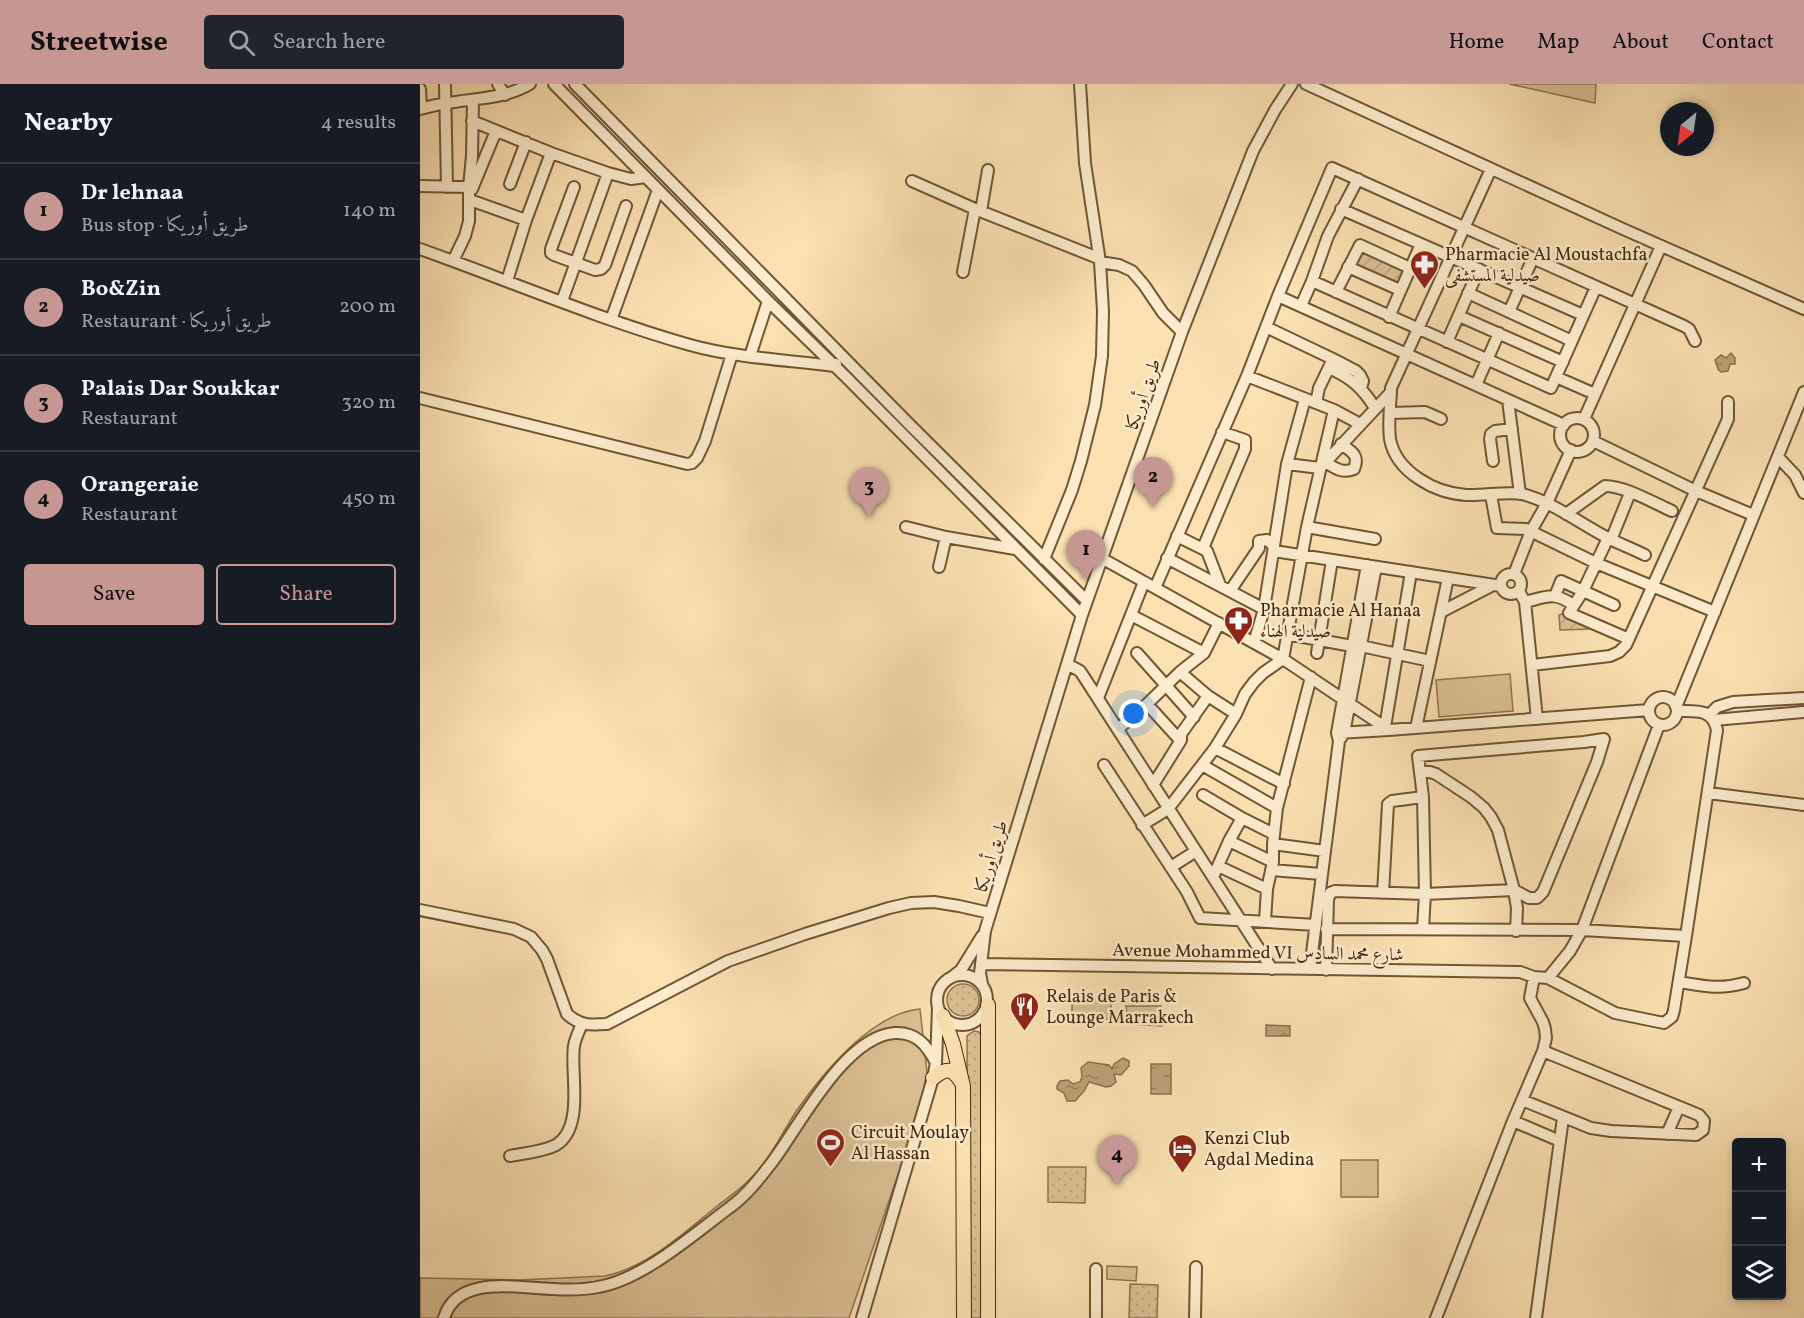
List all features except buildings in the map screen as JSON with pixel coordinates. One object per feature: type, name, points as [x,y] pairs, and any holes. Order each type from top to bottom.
[{"type":"main road","points":[[987,1005],[988,1318]]},
{"type":"main road","points":[[940,1012],[951,1039],[963,1086],[964,1318]]},
{"type":"main road","points":[[933,1078],[943,1071],[948,1071],[957,1075],[963,1086]]},
{"type":"street","points":[[445,84],[447,187]]},
{"type":"street","points":[[498,84],[505,95]]},
{"type":"street","points":[[420,89],[421,108],[505,95],[530,84]]},
{"type":"street","points":[[554,84],[1082,615]]},
{"type":"street","points":[[575,84],[1087,601]]},
{"type":"street","points":[[1044,559],[1078,471],[1095,405],[1102,356],[1103,311],[1099,260],[1084,164],[1080,84]]},
{"type":"street","name":"طريق أوريكا","points":[[982,984],[980,973],[985,931],[1082,615],[1182,332],[1253,151],[1292,84]]},
{"type":"street","points":[[1306,84],[1804,309]]},
{"type":"street","points":[[453,261],[470,221],[473,100]]},
{"type":"street","points":[[472,121],[608,174],[631,179],[646,177]]},
{"type":"street","points":[[470,194],[496,131]]},
{"type":"street","points":[[510,184],[525,142]]},
{"type":"street","points":[[507,281],[526,220],[551,153]]},
{"type":"street","points":[[1155,588],[1332,168],[1689,329],[1695,341]]},
{"type":"street","points":[[1491,169],[1391,388],[1389,431],[1396,456],[1415,476],[1438,488],[1457,494],[1520,494],[1547,502],[1610,539],[1645,555]]},
{"type":"street","points":[[963,272],[988,170]]},
{"type":"street","points":[[562,301],[608,174]]},
{"type":"street","points":[[1301,306],[1328,236],[1358,179]]},
{"type":"street","points":[[912,181],[1099,260],[1132,271],[1162,313],[1182,332]]},
{"type":"street","points":[[420,186],[447,187],[470,194],[526,220]]},
{"type":"street","points":[[574,187],[550,251],[554,255],[575,263],[597,270],[603,268],[626,206]]},
{"type":"street","points":[[611,320],[658,190]]},
{"type":"street","points":[[1341,209],[1583,315]]},
{"type":"street","points":[[1389,317],[1421,244]]},
{"type":"street","points":[[1336,292],[1360,245],[1410,268]]},
{"type":"street","points":[[1584,419],[1661,246]]},
{"type":"street","points":[[420,249],[611,320],[692,346],[732,354],[834,366]]},
{"type":"street","points":[[1509,312],[1533,258]]},
{"type":"street","points":[[1348,267],[1400,290]]},
{"type":"street","points":[[1447,342],[1479,269]]},
{"type":"street","points":[[1312,281],[1551,388],[1596,287]]},
{"type":"street","points":[[1468,293],[1572,340]]},
{"type":"street","points":[[1278,296],[1564,425]]},
{"type":"street","points":[[750,356],[768,301]]},
{"type":"street","points":[[1459,316],[1563,362]]},
{"type":"street","points":[[1266,327],[1333,359],[1360,375],[1363,381],[1361,388]]},
{"type":"street","points":[[1476,385],[1499,333]]},
{"type":"street","points":[[420,398],[687,464],[692,463],[700,452],[732,354]]},
{"type":"street","points":[[834,366],[843,357]]},
{"type":"street","points":[[1254,643],[1264,609],[1287,464],[1311,401],[1333,359]]},
{"type":"street","points":[[1328,370],[1329,368],[1335,371],[1361,388],[1375,408]]},
{"type":"street","points":[[846,377],[855,369]]},
{"type":"street","points":[[1246,376],[1334,410],[1360,424]]},
{"type":"street","points":[[1556,377],[1595,394]]},
{"type":"street","points":[[1804,392],[1676,709],[1675,718],[1670,723],[1659,725],[1652,721],[1648,710],[1651,703],[1660,698],[1668,698],[1676,709],[1695,711],[1712,717],[1804,712]]},
{"type":"street","points":[[1322,465],[1391,393]]},
{"type":"street","points":[[1508,400],[1520,494]]},
{"type":"street","points":[[1532,665],[1610,656],[1622,650],[1728,419],[1728,402]]},
{"type":"street","points":[[1142,825],[1168,809],[1215,748],[1254,682],[1263,672],[1282,659],[1307,526],[1334,410]]},
{"type":"street","points":[[1390,413],[1425,412],[1441,419]]},
{"type":"street","points":[[1573,419],[1584,419],[1592,427],[1593,441],[1583,450],[1571,450],[1564,445],[1561,431],[1564,425],[1573,419]]},
{"type":"street","points":[[1493,461],[1491,434],[1495,431],[1512,429]]},
{"type":"street","points":[[1203,548],[1245,449],[1245,440],[1222,432]]},
{"type":"street","points":[[1593,441],[1696,491],[1754,515]]},
{"type":"street","points":[[1287,464],[1322,465],[1339,471],[1354,469],[1356,456],[1341,444]]},
{"type":"street","points":[[1514,574],[1531,531],[1571,450]]},
{"type":"street","points":[[1778,457],[1795,476],[1804,493]]},
{"type":"street","points":[[1566,514],[1605,486],[1630,493],[1672,511]]},
{"type":"street","points":[[1629,639],[1570,614],[1610,539],[1630,493]]},
{"type":"street","points":[[1491,495],[1496,527],[1522,528],[1531,531],[1596,563],[1715,612]]},
{"type":"street","points":[[1307,526],[1375,539]]},
{"type":"street","points":[[906,527],[946,537],[1016,549]]},
{"type":"street","points":[[939,567],[946,537]]},
{"type":"street","points":[[1177,537],[1209,553],[1225,588]]},
{"type":"street","points":[[1225,588],[1259,548],[1259,541],[1263,539],[1274,548],[1302,555],[1497,586],[1509,594],[1520,591]]},
{"type":"street","points":[[1167,558],[1264,609]]},
{"type":"street","points":[[1103,559],[1282,659],[1387,729]]},
{"type":"street","points":[[1317,653],[1332,560]]},
{"type":"street","points":[[1326,970],[1321,927],[1322,874],[1340,736],[1371,566]]},
{"type":"street","points":[[1387,729],[1411,572]]},
{"type":"street","points":[[1441,612],[1497,586],[1509,574],[1518,577],[1522,586],[1520,591],[1525,602],[1537,719]]},
{"type":"street","points":[[1416,728],[1448,578]]},
{"type":"street","points":[[1555,596],[1561,581],[1614,604]]},
{"type":"street","points":[[1098,698],[1144,582]]},
{"type":"street","points":[[1525,602],[1555,596],[1573,605]]},
{"type":"street","points":[[1131,615],[1204,653]]},
{"type":"street","points":[[1118,729],[1204,653],[1219,623]]},
{"type":"street","points":[[1287,634],[1398,653],[1430,661]]},
{"type":"street","points":[[1137,653],[1194,717]]},
{"type":"street","points":[[1067,664],[1082,674],[1272,969]]},
{"type":"street","points":[[1180,672],[1208,696],[1236,714]]},
{"type":"street","points":[[1265,921],[1277,808],[1311,677]]},
{"type":"street","points":[[1153,785],[1181,740],[1181,734],[1208,696]]},
{"type":"street","points":[[1659,725],[1582,930],[1570,951],[1548,978],[1615,1013],[1664,1023],[1672,1017],[1679,982],[1717,736],[1712,717],[1717,707],[1733,702],[1804,698]]},
{"type":"street","points":[[1148,704],[1181,740]]},
{"type":"street","points":[[1340,736],[1387,729],[1648,710]]},
{"type":"street","points":[[1310,969],[1332,892],[1425,894],[1514,890],[1533,899],[1537,898],[1543,892],[1597,762],[1604,739],[1417,758],[1423,797],[1425,894],[1423,929]]},
{"type":"street","points":[[1215,748],[1284,784]]},
{"type":"street","points":[[1104,765],[1187,892],[1200,918],[1203,919],[1265,921],[1321,927],[1582,930],[1686,936]]},
{"type":"street","points":[[1202,765],[1277,808]]},
{"type":"street","points":[[1420,772],[1436,774],[1484,808],[1498,830],[1516,900],[1516,931]]},
{"type":"street","points":[[1708,793],[1804,805]]},
{"type":"street","points":[[1203,795],[1273,839],[1325,851]]},
{"type":"street","points":[[1383,893],[1388,804],[1392,801],[1423,797]]},
{"type":"street","points":[[1213,877],[1229,840],[1242,818]]},
{"type":"street","points":[[1229,840],[1272,866],[1322,874]]},
{"type":"street","points":[[1171,867],[1196,851]]},
{"type":"street","points":[[1218,866],[1267,889]]},
{"type":"street","points":[[420,910],[514,929],[531,936],[547,959],[567,1014],[574,1021],[590,1025],[607,1024],[728,961],[899,905],[934,902],[990,913]]},
{"type":"street","name":"طريق أوريكا","points":[[952,977],[961,970],[985,931]]},
{"type":"street","name":"Avenue Mohammed VI شارع محمد السادس","points":[[981,964],[1520,972],[1534,977],[1548,978]]},
{"type":"street","points":[[862,1318],[933,1078],[940,1012],[937,1002],[939,990],[952,977],[967,975],[982,984],[987,993],[984,1014],[978,1021],[971,1024],[961,1026],[952,1023],[940,1012]]},
{"type":"street","points":[[1436,1318],[1513,1121],[1543,1051],[1546,1038],[1545,1029],[1530,998],[1534,977]]},
{"type":"street","points":[[1679,982],[1718,988],[1728,988],[1744,983]]},
{"type":"street","points":[[510,1156],[556,1145],[566,1134],[574,1108],[574,1047],[582,1024]]},
{"type":"street","points":[[936,1063],[961,1026]]},
{"type":"street","points":[[444,1318],[451,1303],[475,1288],[498,1286],[555,1289],[599,1287],[648,1267],[736,1203],[772,1162],[827,1082],[856,1052],[872,1040],[888,1034],[901,1033],[914,1036],[928,1047],[936,1063]]},
{"type":"street","points":[[1522,1100],[1591,1128],[1696,1135],[1703,1130],[1704,1121],[1699,1115],[1543,1051]]},
{"type":"street","points":[[1667,1134],[1679,1107]]},
{"type":"street","points":[[1536,1318],[1563,1118]]},
{"type":"street","points":[[1513,1121],[1560,1142]]},
{"type":"street","points":[[1195,1318],[1196,1267]]},
{"type":"street","points":[[1096,1269],[1096,1318]]},
{"type":"shaded area","points":[[1509,84],[1596,84],[1595,103]]},
{"type":"shaded area","points":[[1363,249],[1408,269],[1400,288],[1355,268]]},
{"type":"shaded area","points":[[1565,613],[1594,624],[1592,629],[1560,630],[1559,615]]},
{"type":"shaded area","points":[[1510,674],[1513,711],[1439,717],[1436,680]]},
{"type":"shaded area","points":[[963,984],[974,989],[979,1000],[974,1011],[963,1016],[952,1011],[947,1000],[952,989]]},
{"type":"shaded area","points":[[1072,999],[1111,1000],[1111,1019],[1072,1019]]},
{"type":"shaded area","points":[[1126,1006],[1161,1006],[1162,1026],[1127,1024]]},
{"type":"shaded area","name":"Circuit Moulay Al Hassan","points":[[920,1009],[927,1072],[922,1096],[904,1157],[849,1318],[420,1318],[420,1278],[519,1280],[605,1276],[621,1272],[650,1257],[738,1190],[758,1171],[808,1095],[850,1047],[884,1021],[902,1013]]},
{"type":"shaded area","points":[[974,1031],[979,1032],[981,1036],[984,1318],[968,1318],[967,1036]]},
{"type":"shaded area","points":[[1341,1160],[1378,1160],[1378,1197],[1341,1197]]},
{"type":"shaded area","points":[[1048,1167],[1086,1167],[1085,1203],[1048,1202]]},
{"type":"shaded area","points":[[1107,1266],[1137,1267],[1136,1281],[1107,1279]]},
{"type":"shaded area","points":[[1130,1284],[1158,1285],[1157,1318],[1129,1318]]},
{"type":"water","points":[[1731,353],[1735,358],[1735,364],[1730,364],[1728,371],[1721,372],[1715,360],[1721,355],[1726,358]]},
{"type":"water","points":[[1266,1025],[1290,1026],[1290,1036],[1266,1036]]},
{"type":"water","points":[[1123,1058],[1129,1061],[1129,1066],[1121,1075],[1114,1074],[1116,1082],[1111,1086],[1106,1087],[1089,1082],[1075,1101],[1067,1101],[1064,1093],[1057,1089],[1060,1081],[1068,1080],[1073,1084],[1080,1082],[1081,1068],[1088,1062],[1109,1065],[1112,1069],[1114,1064]]},
{"type":"water","points":[[1151,1064],[1171,1064],[1171,1094],[1151,1094]]},
{"type":"place","name":"Pharmacie Al Moustachfa صيدلية المستشفى","points":[[1424,290]]},
{"type":"place","name":"Bo&Zin","points":[[1153,507]]},
{"type":"place","name":"Palais Dar Soukkar","points":[[869,517]]},
{"type":"place","name":"Dr lehnaa","points":[[1086,580]]},
{"type":"place","name":"Pharmacie Al Hanaa صيدلية الهناء","points":[[1239,646]]},
{"type":"place","name":"Relais de Paris & Lounge Marrakech","points":[[1025,1032]]},
{"type":"place","name":"Circuit Moulay Al Hassan","points":[[830,1168]]},
{"type":"place","name":"Kenzi Club Agdal Medina","points":[[1183,1174]]},
{"type":"place","name":"Orangeraie","points":[[1117,1185]]}]
